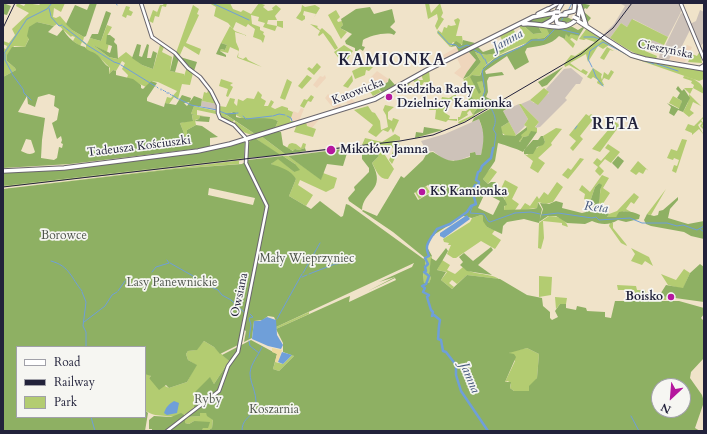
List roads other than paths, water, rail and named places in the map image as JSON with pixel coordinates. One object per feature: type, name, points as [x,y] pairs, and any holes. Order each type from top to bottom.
[{"type":"main road","points":[[542,25],[552,20],[562,3]]},
{"type":"main road","points":[[518,25],[527,23],[558,27],[569,25],[579,16],[578,4]]},
{"type":"main road","points":[[578,4],[579,11],[575,18],[566,24],[557,23],[557,17],[574,11],[578,4]]},
{"type":"main road","points":[[578,4],[586,24]]},
{"type":"main road","name":"Katowicka","points":[[275,130],[376,97],[419,72],[548,9]]},
{"type":"main road","name":"Katowicka","points":[[275,130],[378,97],[427,70],[518,25],[538,16],[556,13]]},
{"type":"main road","points":[[538,14],[566,14],[578,20]]},
{"type":"main road","name":"Cieszyńska","points":[[578,20],[621,48],[635,55],[703,68]]},
{"type":"main road","name":"Cieszyńska","points":[[578,20],[631,55],[703,68]]},
{"type":"main road","name":"Tadeusza Kościuszki","points":[[246,140],[275,130]]},
{"type":"main road","name":"Tadeusza Kościuszki","points":[[3,170],[64,167],[198,150],[246,140],[275,130]]},
{"type":"street","points":[[141,3],[150,35],[179,57],[200,77],[210,90],[218,105],[218,113],[220,118],[234,125],[246,140]]},
{"type":"street","points":[[548,9],[559,3]]},
{"type":"street","points":[[681,3],[704,59]]},
{"type":"street","name":"Owsiana","points":[[167,431],[220,390],[228,366],[238,352],[267,209],[246,163],[246,140]]},
{"type":"water","points":[[467,215],[470,219],[444,238],[440,236],[440,233]]},
{"type":"water","points":[[267,317],[276,320],[277,335],[283,345],[281,349],[268,346],[252,339],[254,321],[260,321]]},
{"type":"water","points":[[282,352],[292,355],[283,364],[278,362]]},
{"type":"water","points":[[174,401],[179,403],[177,413],[167,415],[164,413],[166,409]]},
{"type":"waterway","points":[[3,55],[27,19],[47,9],[52,3]]},
{"type":"waterway","points":[[212,3],[249,20]]},
{"type":"waterway","name":"Jamna","points":[[568,11],[572,3]]},
{"type":"waterway","points":[[49,8],[51,16]]},
{"type":"waterway","points":[[51,17],[59,26],[62,25]]},
{"type":"waterway","name":"Jamna","points":[[560,22],[563,18]]},
{"type":"waterway","points":[[63,26],[86,44]]},
{"type":"waterway","points":[[555,28],[579,34]]},
{"type":"waterway","name":"Jamna","points":[[494,148],[496,134],[493,129],[495,120],[493,112],[483,96],[485,91],[482,71],[487,65],[499,57],[532,40],[544,40],[555,29]]},
{"type":"waterway","points":[[438,32],[449,44],[456,45],[459,48],[467,45],[470,46]]},
{"type":"waterway","points":[[584,37],[594,37],[599,39]]},
{"type":"waterway","points":[[592,67],[588,59],[590,51],[603,42],[630,56]]},
{"type":"waterway","points":[[87,45],[114,62],[120,64]]},
{"type":"waterway","points":[[473,49],[481,54],[484,59]]},
{"type":"waterway","points":[[5,54],[5,60],[12,73]]},
{"type":"waterway","points":[[633,57],[654,64]]},
{"type":"waterway","points":[[485,59],[487,64]]},
{"type":"waterway","points":[[657,64],[678,71]]},
{"type":"waterway","points":[[121,65],[155,86]]},
{"type":"waterway","points":[[593,69],[596,77],[603,86]]},
{"type":"waterway","points":[[12,74],[23,89],[24,93],[31,100]]},
{"type":"waterway","points":[[172,95],[178,99]]},
{"type":"waterway","points":[[179,99],[191,105],[217,110]]},
{"type":"waterway","points":[[219,111],[227,114],[238,113]]},
{"type":"waterway","points":[[273,116],[279,114],[285,115]]},
{"type":"waterway","points":[[243,116],[246,119],[272,116]]},
{"type":"waterway","points":[[287,116],[291,118],[292,121]]},
{"type":"waterway","name":"Jamna","points":[[433,235],[437,229],[450,224],[467,212],[471,206],[476,204],[474,197],[478,192],[474,187],[475,185],[478,186],[479,182],[476,180],[478,172],[491,158],[493,148]]},
{"type":"waterway","name":"Reta","points":[[473,205],[470,213],[484,214],[490,222],[515,213]]},
{"type":"waterway","name":"Reta","points":[[515,213],[531,212],[540,214]]},
{"type":"waterway","name":"Reta","points":[[542,215],[558,213],[592,218],[596,217],[599,220],[630,218],[646,223]]},
{"type":"waterway","name":"Reta","points":[[647,223],[667,223],[677,226],[683,225],[697,230],[704,226]]},
{"type":"waterway","name":"Reta","points":[[700,229],[704,232]]},
{"type":"waterway","name":"Jamna","points":[[432,236],[427,246],[429,256],[425,258],[428,264],[425,267],[426,271],[424,272],[429,276],[426,284],[422,286],[425,288],[423,292],[429,295],[427,297],[433,312],[432,316],[434,315],[440,320],[438,339],[441,340],[443,351],[446,352],[456,365],[456,375],[461,391],[488,431]]},
{"type":"waterway","points":[[303,273],[320,243]]},
{"type":"waterway","points":[[152,272],[156,267],[169,263],[167,260]]},
{"type":"waterway","points":[[51,261],[66,269],[82,291]]},
{"type":"waterway","points":[[170,263],[193,276],[197,281],[218,290],[222,295],[231,300],[245,313]]},
{"type":"waterway","points":[[336,264],[342,263]]},
{"type":"waterway","points":[[309,274],[335,264]]},
{"type":"waterway","points":[[277,319],[302,274]]},
{"type":"waterway","points":[[302,277],[307,275]]},
{"type":"waterway","points":[[118,291],[125,281]]},
{"type":"waterway","points":[[82,292],[86,302],[83,326],[86,332],[86,346]]},
{"type":"waterway","points":[[84,322],[105,306],[112,295],[117,292]]},
{"type":"waterway","points":[[249,338],[251,325],[249,318],[253,317],[250,314]]},
{"type":"waterway","points":[[249,341],[250,346],[259,353]]},
{"type":"waterway","points":[[242,431],[243,424],[252,413],[256,405],[250,373],[253,363],[262,347]]},
{"type":"waterway","points":[[631,416],[639,431]]},
{"type":"waterway","points":[[91,418],[95,431]]},
{"type":"railway","points":[[3,28],[15,3]]},
{"type":"railway","points":[[3,187],[400,141],[433,135],[465,122],[581,54],[613,28],[632,3]]},
{"type":"place","name":"Siedziba Rady Dzielnicy Kamionka","points":[[389,97]]},
{"type":"place","name":"Mikołów Jamna","points":[[331,150]]},
{"type":"place","name":"KS Kamionka","points":[[422,192]]},
{"type":"place","name":"Boisko","points":[[671,297]]},
{"type":"district","name":"KAMIONKA","points":[[392,61]]},
{"type":"district","name":"RETA","points":[[616,125]]},
{"type":"park label","name":"Borowce","points":[[64,236]]},
{"type":"park label","name":"Mały Wieprzyniec","points":[[307,259]]},
{"type":"park label","name":"Lasy Panewnickie","points":[[172,283]]},
{"type":"park label","name":"Ryby","points":[[208,400]]},
{"type":"park label","name":"Koszarnia","points":[[274,410]]}]
